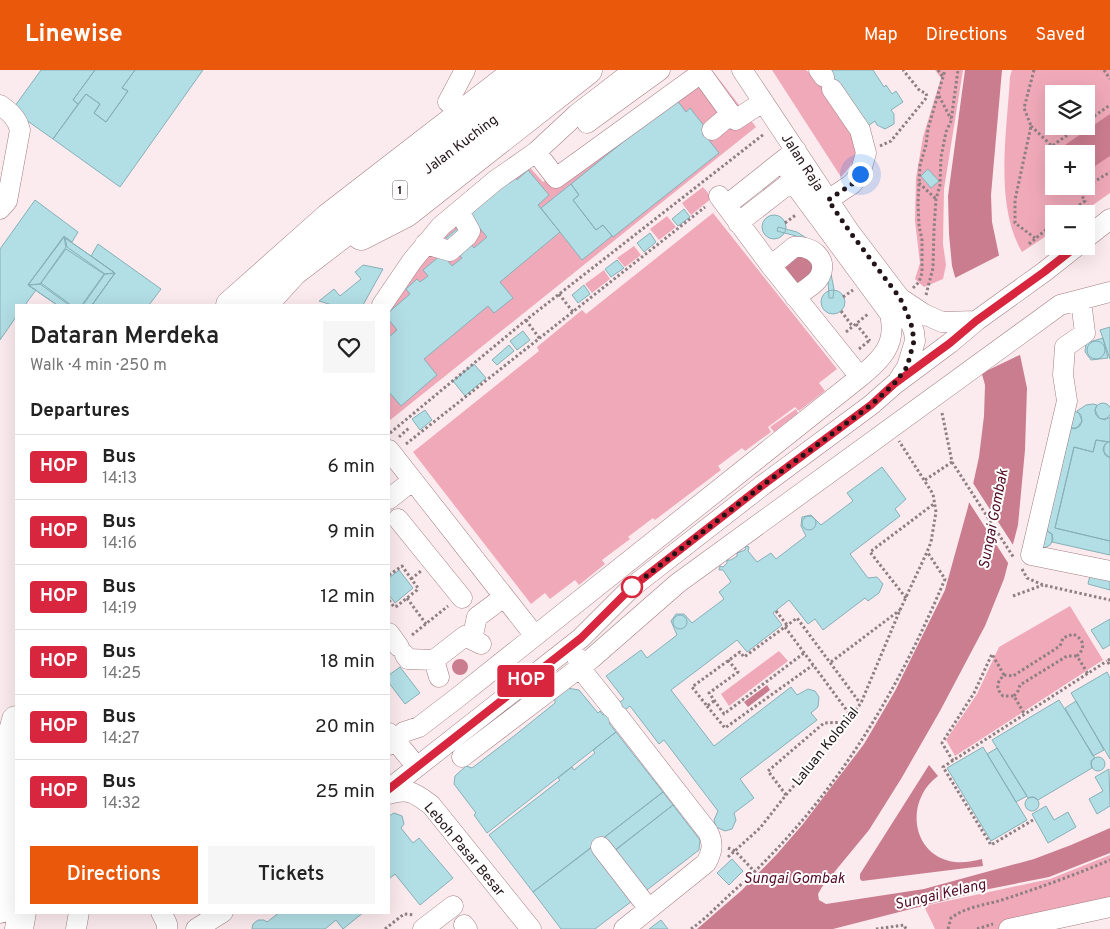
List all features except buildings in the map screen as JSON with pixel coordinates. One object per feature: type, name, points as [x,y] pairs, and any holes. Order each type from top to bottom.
[{"type":"highway","name":"Jalan Kuching","points":[[293,272],[518,70]]},
{"type":"highway","name":"Jalan Kuching","points":[[329,217],[496,89],[556,70]]},
{"type":"highway","points":[[293,272],[406,213],[588,70]]},
{"type":"highway","points":[[329,217],[372,163],[448,102],[496,89]]},
{"type":"highway","name":"1","points":[[231,304],[329,217]]},
{"type":"highway","name":"1","points":[[264,304],[293,272]]},
{"type":"highway","points":[[0,909],[8,844],[13,731],[15,724]]},
{"type":"highway","points":[[19,929],[22,914]]},
{"type":"street","points":[[448,102],[465,70]]},
{"type":"street","points":[[383,304],[399,278],[441,226],[496,180],[540,148],[577,114],[634,70]]},
{"type":"street","points":[[540,148],[584,124],[660,70]]},
{"type":"street","name":"Jalan Raja","points":[[748,72],[763,102],[828,200],[838,241],[900,298],[912,327],[914,341],[907,367],[894,384]]},
{"type":"street","points":[[540,148],[556,178],[701,73],[735,120],[763,102]]},
{"type":"street","points":[[825,78],[860,130],[866,153],[860,174],[852,184],[828,200]]},
{"type":"street","points":[[617,102],[634,122]]},
{"type":"street","points":[[0,105],[11,113],[18,122],[20,130],[7,201],[0,209]]},
{"type":"street","points":[[712,130],[731,114]]},
{"type":"street","points":[[796,150],[726,198],[738,223],[860,378]]},
{"type":"street","points":[[447,684],[487,653],[535,636],[860,378],[886,352],[889,346],[892,322],[890,314],[791,176],[738,223]]},
{"type":"street","points":[[1095,231],[1110,219]]},
{"type":"street","points":[[771,266],[794,247],[807,247],[818,256],[822,268],[819,277],[795,296]]},
{"type":"street","name":"Jalan Raja","points":[[390,788],[581,638],[632,587],[763,485],[871,405],[894,384],[950,343],[976,321],[1066,255]]},
{"type":"street","points":[[462,757],[580,668],[678,583],[1053,310],[1110,292]]},
{"type":"street","points":[[900,298],[921,312],[942,322],[976,321]]},
{"type":"street","points":[[1081,301],[1085,334],[1065,347],[1063,375],[1067,400],[1030,554],[1110,571]]},
{"type":"street","points":[[390,453],[412,481],[487,653]]},
{"type":"street","points":[[412,481],[392,510],[504,596],[535,636]]},
{"type":"street","points":[[467,604],[504,596]]},
{"type":"street","points":[[417,767],[391,739],[419,727],[447,684],[465,636],[487,653]]},
{"type":"street","points":[[581,638],[576,656],[580,668],[615,712],[630,740],[712,839],[711,854],[714,862],[624,929]]},
{"type":"street","points":[[398,645],[408,659],[447,684]]},
{"type":"street","name":"Leboh Pasar Besar","points":[[390,794],[400,791],[415,792],[431,804],[531,929]]},
{"type":"street","points":[[601,847],[650,909]]},
{"type":"street","points":[[423,929],[453,906]]},
{"type":"street","points":[[1009,929],[1110,907]]},
{"type":"street","points":[[76,929],[79,914]]},
{"type":"street","points":[[162,914],[168,924],[167,929]]},
{"type":"street","points":[[196,929],[219,914]]},
{"type":"path","points":[[866,153],[891,141],[927,97],[926,93],[920,91],[903,70]]},
{"type":"path","points":[[938,70],[944,77]]},
{"type":"path","points":[[900,298],[919,282],[922,273],[922,240],[918,214],[919,182],[928,129],[945,70]]},
{"type":"path","points":[[926,298],[933,268],[936,199],[940,185],[941,157],[946,132],[951,121],[958,70]]},
{"type":"path","points":[[1034,70],[1024,108],[1032,126],[1051,145]]},
{"type":"path","points":[[1104,70],[1110,80]]},
{"type":"path","points":[[938,96],[951,121]]},
{"type":"path","points":[[1095,116],[1110,105]]},
{"type":"path","points":[[1032,126],[1015,200],[1015,223],[1035,238]]},
{"type":"path","points":[[390,433],[526,320],[764,134]]},
{"type":"path","points":[[1053,145],[1067,135]]},
{"type":"path","points":[[1095,181],[1110,172]]},
{"type":"path","points":[[919,182],[936,199]]},
{"type":"path","points":[[1079,205],[1085,201],[1081,195]]},
{"type":"path","points":[[390,453],[573,312],[726,198]]},
{"type":"path","points":[[785,223],[795,216]]},
{"type":"path","points":[[1029,244],[1045,230]]},
{"type":"path","points":[[843,297],[852,291]]},
{"type":"path","points":[[559,294],[573,312]]},
{"type":"path","points":[[833,343],[874,310]]},
{"type":"path","points":[[841,311],[853,327]]},
{"type":"path","points":[[526,320],[540,339]]},
{"type":"path","points":[[941,410],[946,426],[952,463],[1027,578],[1043,585],[1110,600]]},
{"type":"path","name":"Laluan Kolonial","points":[[714,862],[735,851],[760,828],[861,703],[900,610],[932,542],[936,512],[933,494],[896,437]]},
{"type":"path","points":[[925,480],[952,463]]},
{"type":"path","points":[[906,598],[870,552],[935,503]]},
{"type":"path","points":[[691,929],[755,872],[792,832],[824,794],[875,720],[908,661],[945,579],[927,552]]},
{"type":"path","points":[[390,574],[402,566],[413,578],[418,589],[396,607],[390,601]]},
{"type":"path","points":[[1013,596],[1043,585]]},
{"type":"path","points":[[407,598],[426,624]]},
{"type":"path","points":[[398,645],[426,624],[467,604]]},
{"type":"path","points":[[831,662],[900,610]]},
{"type":"path","points":[[776,611],[804,653],[852,716]]},
{"type":"path","points":[[813,665],[725,728],[692,687],[740,652],[744,657],[797,618],[861,703]]},
{"type":"path","points":[[1004,675],[1013,676],[1060,646],[1063,638],[1073,634],[1079,636],[1083,644],[1082,651],[1077,656],[1067,656],[1020,685],[1014,696]]},
{"type":"path","points":[[728,660],[738,672],[709,693],[724,714],[804,653]]},
{"type":"path","points":[[953,761],[942,743],[974,693],[992,654],[1004,675]]},
{"type":"path","points":[[1077,656],[1088,674]]},
{"type":"path","points":[[1033,820],[991,845],[943,768],[1109,660],[1110,665]]},
{"type":"path","points":[[1004,675],[998,681],[997,687],[999,692],[1003,696],[1014,696]]},
{"type":"path","points":[[1014,696],[1025,714]]},
{"type":"path","points":[[707,706],[714,700]]},
{"type":"path","points":[[786,794],[768,771],[824,723],[847,722]]},
{"type":"path","points":[[735,851],[755,872]]},
{"type":"path","points":[[948,929],[951,918],[960,911],[1002,900],[1061,880],[1110,860]]},
{"type":"path","points":[[385,929],[404,914]]},
{"type":"path","points":[[876,929],[904,925],[906,929]]},
{"type":"shaded area","points":[[687,70],[712,70],[756,127],[390,420],[390,304],[448,232],[526,163],[543,182]]},
{"type":"shaded area","points":[[772,70],[806,70],[817,80],[834,103],[851,132],[856,146],[854,159],[841,177]]},
{"type":"shaded area","points":[[935,70],[963,70],[944,189],[943,244],[946,265],[943,279],[924,287],[915,279],[920,263],[915,221],[916,178],[923,137],[941,78]]},
{"type":"shaded area","points":[[1012,70],[1110,70],[1110,193],[1093,205],[1045,205],[1045,237],[1022,252],[1013,233],[1008,212],[1004,167]]},
{"type":"shaded area","points":[[703,187],[712,198],[691,215],[682,203]]},
{"type":"shaded area","points":[[713,213],[837,369],[819,383],[825,391],[799,411],[795,407],[768,427],[771,432],[745,451],[742,448],[718,466],[721,470],[655,520],[653,518],[628,537],[630,539],[602,560],[605,564],[579,585],[575,580],[550,599],[545,593],[531,604],[413,452],[539,351],[537,347],[582,310],[586,314]]},
{"type":"shaded area","points":[[667,216],[676,227],[659,240],[650,229]]},
{"type":"shaded area","points":[[634,246],[641,255],[625,267],[617,258]]},
{"type":"shaded area","points":[[604,270],[610,279],[592,293],[585,284]]},
{"type":"shaded area","points":[[796,409],[798,413],[774,432],[770,427]]},
{"type":"shaded area","points":[[1070,606],[1103,660],[955,756],[946,740],[977,694],[999,647]]},
{"type":"shaded area","points":[[779,651],[788,661],[729,706],[721,694]]},
{"type":"shaded area","points":[[1110,855],[1110,903],[998,929],[935,929],[924,906],[1050,879]]},
{"type":"water","name":"Sungai Gombak","points":[[965,70],[1002,70],[991,195],[992,222],[1027,388],[1025,450],[1018,525],[1004,579],[985,626],[940,711],[869,830],[822,887],[818,894],[819,900],[826,904],[924,889],[1034,859],[1110,828],[1110,853],[1049,877],[989,889],[833,929],[697,929],[742,890],[777,854],[803,824],[864,744],[895,691],[945,590],[968,507],[979,457],[984,416],[985,385],[952,266],[949,234],[948,196]]},
{"type":"water","points":[[1110,114],[1110,156],[1095,166],[1095,145],[1065,145],[1080,135],[1095,135],[1095,124]]},
{"type":"water","points":[[807,253],[815,272],[798,283],[793,282],[784,270],[785,260]]},
{"type":"water","points":[[457,659],[463,659],[468,664],[466,673],[457,675],[452,670],[452,664]]},
{"type":"water","points":[[767,685],[770,690],[748,707],[744,702]]},
{"type":"water","points":[[929,765],[938,776],[927,787],[920,799],[917,826],[921,839],[929,850],[940,858],[955,862],[969,862],[982,859],[983,866],[862,881],[860,874]]},
{"type":"pier","points":[[1002,254],[1024,353],[980,374],[953,279]]},
{"type":"pier","points":[[971,480],[1015,548],[1010,566],[967,499]]},
{"type":"bus line","name":"HOP","points":[[390,788],[581,638],[632,587],[763,485],[871,405],[894,384],[950,343],[976,321],[1066,255]]},
{"type":"route","points":[[632,587],[763,485],[871,405],[894,384],[907,367],[914,341],[914,332],[900,298],[828,200],[852,184],[860,174]]},
{"type":"water label","name":"Sungai Kelang","points":[[940,894]]}]
